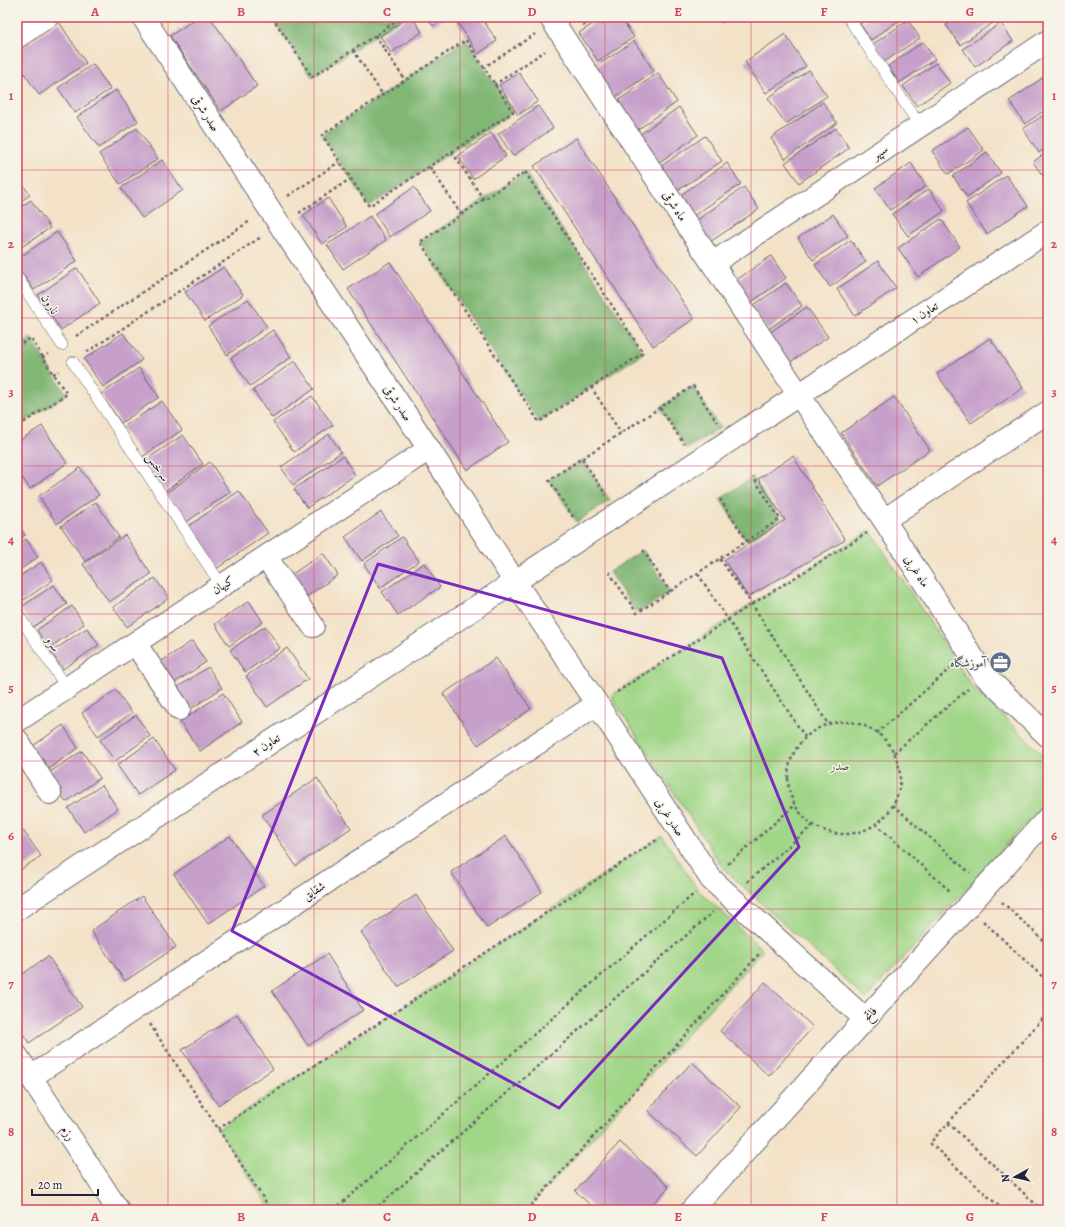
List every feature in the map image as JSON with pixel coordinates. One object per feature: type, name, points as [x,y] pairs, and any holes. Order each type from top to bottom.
[{"type":"street","points":[[17,37],[47,17]]},
{"type":"street","name":"صدر شرقی","points":[[144,17],[274,217],[429,449],[514,582]]},
{"type":"street","name":"ماه شرقی","points":[[552,19],[799,394]]},
{"type":"street","name":"سپهر","points":[[712,263],[1048,41]]},
{"type":"street","name":"تعاون ۱","points":[[514,582],[1048,231]]},
{"type":"street","name":"ماه غربی","points":[[799,394],[877,525],[984,675],[1048,736]]},
{"type":"street","points":[[877,525],[1048,412]]},
{"type":"street","name":"کیهان","points":[[17,721],[429,449]]},
{"type":"street","points":[[266,557],[313,626]]},
{"type":"street","name":"صدر غربی","points":[[514,582],[604,700],[711,879],[865,1019]]},
{"type":"street","name":"تعاون ۲","points":[[17,909],[514,582]]},
{"type":"street","points":[[135,642],[179,709]]},
{"type":"street","name":"شقایق","points":[[31,1077],[604,700]]},
{"type":"street","points":[[17,740],[50,793]]},
{"type":"street","name":"فاتح","points":[[692,1210],[1048,818]]},
{"type":"street","name":"رزم","points":[[17,1056],[118,1210]]},
{"type":"lane","points":[[848,17],[920,126]]},
{"type":"lane","name":"نارون","points":[[17,277],[62,345]]},
{"type":"lane","name":"سرخس","points":[[73,362],[222,586]]},
{"type":"lane","name":"سرو","points":[[17,613],[67,688]]},
{"type":"path","points":[[272,17],[312,77],[403,17]]},
{"type":"path","points":[[483,68],[552,19]]},
{"type":"path","points":[[375,35],[405,80]]},
{"type":"path","points":[[466,40],[483,68],[513,112],[369,206],[322,134],[466,40]]},
{"type":"path","points":[[353,50],[383,94]]},
{"type":"path","points":[[452,152],[484,200]]},
{"type":"path","points":[[53,374],[73,362],[274,217],[339,162]]},
{"type":"path","points":[[430,166],[461,214]]},
{"type":"path","points":[[525,172],[643,353],[538,422],[420,242],[484,200],[525,172]]},
{"type":"path","points":[[42,358],[274,217],[350,179]]},
{"type":"path","points":[[17,347],[31,338],[42,358],[67,394],[17,427]]},
{"type":"path","points":[[577,522],[549,480],[693,386],[720,428]]},
{"type":"path","points":[[591,387],[621,433]]},
{"type":"path","points":[[660,408],[687,449]]},
{"type":"path","points":[[582,459],[610,500]]},
{"type":"path","points":[[609,572],[637,613],[698,574],[780,519],[753,477]]},
{"type":"path","points":[[720,499],[747,541]]},
{"type":"path","points":[[604,700],[728,619],[877,525]]},
{"type":"path","points":[[643,550],[670,592]]},
{"type":"path","points":[[720,559],[752,604],[828,724]]},
{"type":"path","points":[[698,574],[805,737]]},
{"type":"path","points":[[877,733],[969,652]]},
{"type":"path","points":[[894,753],[984,675]]},
{"type":"path","points":[[841,721],[854,722],[866,726],[877,733],[887,742],[894,753],[899,766],[900,779],[898,792],[893,805],[886,815],[876,824],[851,834],[838,834],[825,831],[813,825],[803,816],[795,805],[790,794],[788,770],[794,752],[805,737],[816,729],[841,721]]},
{"type":"path","points":[[334,1210],[795,805]]},
{"type":"path","points":[[374,1210],[813,825]]},
{"type":"path","points":[[218,1129],[662,836]]},
{"type":"path","points":[[527,1210],[763,950]]},
{"type":"path","points":[[139,1006],[271,1210]]},
{"type":"path","points":[[1003,1210],[930,1143],[1048,1013]]},
{"type":"path","points":[[948,1123],[1042,1210]]},
{"type":"highlighted area","points":[[378,564],[722,658],[799,847],[559,1108],[232,931]]},
{"type":"green space","points":[[272,17],[403,17],[312,77]]},
{"type":"green space","points":[[466,40],[513,112],[369,206],[322,135]]},
{"type":"green space","points":[[525,172],[643,353],[539,422],[420,242]]},
{"type":"green space","points":[[31,338],[67,394],[17,427],[17,347]]},
{"type":"green space","points":[[693,386],[720,428],[687,449],[660,408]]},
{"type":"green space","points":[[582,459],[610,500],[577,522],[549,480]]},
{"type":"green space","points":[[753,477],[780,519],[747,541],[720,499]]},
{"type":"green space","name":"صدر","points":[[870,530],[971,685],[1048,760],[1048,799],[866,999],[723,868],[611,696],[752,604]]},
{"type":"green space","points":[[643,550],[670,592],[637,613],[609,572]]},
{"type":"green space","points":[[662,836],[698,890],[763,950],[527,1210],[271,1210],[218,1129]]},
{"type":"building","points":[[198,17],[210,17],[257,86],[221,111],[170,36]]},
{"type":"building","points":[[409,17],[412,17],[422,32],[391,53],[380,36]]},
{"type":"building","points":[[427,17],[446,17],[433,26]]},
{"type":"building","points":[[454,17],[481,17],[497,41],[478,54]]},
{"type":"building","points":[[603,17],[620,17],[634,37],[598,61],[579,33]]},
{"type":"building","points":[[717,17],[729,17],[721,23]]},
{"type":"building","points":[[870,17],[904,17],[871,40],[860,24]]},
{"type":"building","points":[[941,17],[951,17],[944,22]]},
{"type":"building","points":[[958,17],[996,17],[997,20],[960,45],[946,25]]},
{"type":"building","points":[[908,20],[920,38],[884,62],[872,45]]},
{"type":"building","points":[[59,22],[86,63],[39,95],[17,63],[17,51]]},
{"type":"building","points":[[1001,23],[1013,41],[975,67],[963,49]]},
{"type":"building","points":[[785,34],[806,66],[766,93],[745,62]]},
{"type":"building","points":[[634,41],[654,71],[614,98],[594,68]]},
{"type":"building","points":[[923,42],[935,59],[899,83],[888,66]]},
{"type":"building","points":[[936,63],[950,83],[917,106],[903,86]]},
{"type":"building","points":[[93,64],[110,89],[75,113],[58,88]]},
{"type":"building","points":[[809,70],[827,96],[786,124],[768,98]]},
{"type":"building","points":[[519,73],[538,101],[518,115],[499,85]]},
{"type":"building","points":[[658,73],[677,102],[636,131],[616,102]]},
{"type":"building","points":[[1044,77],[1048,83],[1048,108],[1025,124],[1009,101]]},
{"type":"building","points":[[116,90],[138,121],[99,148],[77,117]]},
{"type":"building","points":[[823,102],[837,123],[785,159],[771,138]]},
{"type":"building","points":[[538,106],[553,128],[513,156],[498,134]]},
{"type":"building","points":[[679,107],[698,135],[658,163],[639,135]]},
{"type":"building","points":[[1048,112],[1048,146],[1039,153],[1023,129]]},
{"type":"building","points":[[968,127],[984,150],[948,174],[932,151]]},
{"type":"building","points":[[137,128],[158,159],[120,184],[99,154]]},
{"type":"building","points":[[836,128],[849,148],[799,183],[785,163]]},
{"type":"building","points":[[491,133],[506,156],[473,179],[458,156]]},
{"type":"building","points":[[705,136],[722,161],[677,191],[660,167]]},
{"type":"building","points":[[576,138],[694,319],[653,346],[534,166]]},
{"type":"building","points":[[1048,151],[1048,183],[1033,162]]},
{"type":"building","points":[[987,152],[1001,173],[967,197],[953,176]]},
{"type":"building","points":[[162,160],[183,190],[142,218],[121,188]]},
{"type":"building","points":[[727,163],[741,184],[693,216],[679,196]]},
{"type":"building","points":[[911,163],[926,186],[890,210],[875,188]]},
{"type":"building","points":[[1006,175],[1028,206],[987,234],[966,203]]},
{"type":"building","points":[[17,176],[30,195],[17,204]]},
{"type":"building","points":[[414,187],[430,211],[390,237],[375,214]]},
{"type":"building","points":[[744,187],[759,209],[710,242],[696,221]]},
{"type":"building","points":[[929,189],[944,211],[908,236],[892,214]]},
{"type":"building","points":[[328,198],[347,227],[322,244],[303,215]]},
{"type":"building","points":[[31,200],[50,228],[17,250],[17,209]]},
{"type":"building","points":[[833,214],[848,236],[813,260],[798,238]]},
{"type":"building","points":[[370,216],[386,240],[343,269],[327,245]]},
{"type":"building","points":[[941,219],[960,247],[918,277],[898,248]]},
{"type":"building","points":[[57,232],[77,261],[34,290],[17,265],[17,259]]},
{"type":"building","points":[[851,240],[866,262],[830,287],[815,265]]},
{"type":"building","points":[[771,256],[786,278],[747,305],[732,283]]},
{"type":"building","points":[[878,261],[896,288],[855,316],[837,289]]},
{"type":"building","points":[[390,262],[508,442],[467,470],[348,289]]},
{"type":"building","points":[[224,267],[243,295],[205,321],[185,292]]},
{"type":"building","points":[[77,268],[100,303],[61,330],[38,295]]},
{"type":"building","points":[[786,283],[802,306],[767,330],[751,307]]},
{"type":"building","points":[[248,299],[267,327],[227,355],[208,326]]},
{"type":"building","points":[[807,307],[828,337],[786,365],[766,335]]},
{"type":"building","points":[[273,330],[291,357],[250,386],[231,358]]},
{"type":"building","points":[[123,333],[142,360],[103,387],[84,359]]},
{"type":"building","points":[[990,338],[1023,388],[971,423],[937,374]]},
{"type":"building","points":[[295,361],[314,389],[272,418],[253,390]]},
{"type":"building","points":[[139,368],[159,397],[121,423],[101,394]]},
{"type":"building","points":[[312,396],[333,425],[294,452],[273,422]]},
{"type":"building","points":[[894,397],[930,450],[877,486],[841,433]]},
{"type":"building","points":[[162,401],[182,430],[142,457],[122,428]]},
{"type":"building","points":[[42,426],[67,463],[30,489],[17,470],[17,442]]},
{"type":"building","points":[[329,434],[341,452],[293,485],[281,467]]},
{"type":"building","points":[[183,435],[203,464],[165,491],[144,461]]},
{"type":"building","points":[[343,456],[355,475],[307,508],[294,489]]},
{"type":"building","points":[[793,456],[845,540],[748,597],[724,560],[785,520],[758,479]]},
{"type":"building","points":[[210,462],[230,492],[185,523],[166,493]]},
{"type":"building","points":[[80,468],[99,495],[57,524],[39,496]]},
{"type":"building","points":[[239,491],[268,533],[216,569],[187,527]]},
{"type":"building","points":[[96,502],[119,537],[85,561],[61,526]]},
{"type":"building","points":[[381,512],[398,536],[362,561],[345,537]]},
{"type":"building","points":[[17,523],[25,535],[17,541]]},
{"type":"building","points":[[125,535],[151,574],[109,602],[83,564]]},
{"type":"building","points":[[402,537],[419,561],[380,588],[364,564]]},
{"type":"building","points":[[26,539],[38,557],[17,572],[17,545]]},
{"type":"building","points":[[323,553],[338,575],[303,599],[288,577]]},
{"type":"building","points":[[41,562],[53,580],[18,604],[17,578]]},
{"type":"building","points":[[424,563],[440,587],[398,615],[382,592]]},
{"type":"building","points":[[155,578],[169,598],[127,627],[113,607]]},
{"type":"building","points":[[54,585],[67,604],[33,627],[20,608]]},
{"type":"building","points":[[249,601],[263,622],[229,646],[215,624]]},
{"type":"building","points":[[72,606],[84,624],[49,648],[37,630]]},
{"type":"building","points":[[265,626],[280,648],[245,672],[230,650]]},
{"type":"building","points":[[87,628],[99,645],[63,669],[51,652]]},
{"type":"building","points":[[192,641],[206,662],[170,686],[156,665]]},
{"type":"building","points":[[287,648],[308,679],[267,707],[246,676]]},
{"type":"building","points":[[496,658],[531,709],[478,745],[443,694]]},
{"type":"building","points":[[208,667],[222,688],[186,712],[172,691]]},
{"type":"building","points":[[116,690],[132,713],[98,736],[82,713]]},
{"type":"building","points":[[223,693],[242,722],[200,751],[180,722]]},
{"type":"building","points":[[136,715],[150,736],[115,761],[100,740]]},
{"type":"building","points":[[63,725],[78,748],[45,771],[30,748]]},
{"type":"building","points":[[154,739],[175,770],[138,795],[117,765]]},
{"type":"building","points":[[82,751],[100,778],[66,802],[47,774]]},
{"type":"building","points":[[317,778],[351,828],[296,866],[262,815]]},
{"type":"building","points":[[102,785],[118,809],[84,832],[68,808]]},
{"type":"building","points":[[22,829],[41,856],[17,872],[17,832]]},
{"type":"building","points":[[230,836],[264,886],[208,924],[174,874]]},
{"type":"building","points":[[506,836],[542,892],[487,928],[451,872]]},
{"type":"building","points":[[416,895],[453,951],[398,987],[361,932]]},
{"type":"building","points":[[142,896],[176,947],[125,981],[91,931]]},
{"type":"building","points":[[327,954],[363,1010],[308,1046],[272,991]]},
{"type":"building","points":[[48,956],[82,1007],[29,1043],[17,1025],[17,978]]},
{"type":"building","points":[[765,982],[813,1027],[769,1076],[720,1031]]},
{"type":"building","points":[[237,1014],[273,1069],[218,1105],[182,1050]]},
{"type":"building","points":[[692,1062],[741,1107],[697,1156],[648,1111]]},
{"type":"building","points":[[620,1142],[669,1187],[647,1210],[596,1210],[575,1191]]},
{"type":"place","name":"آموزشگاه","points":[[1001,663]]}]
